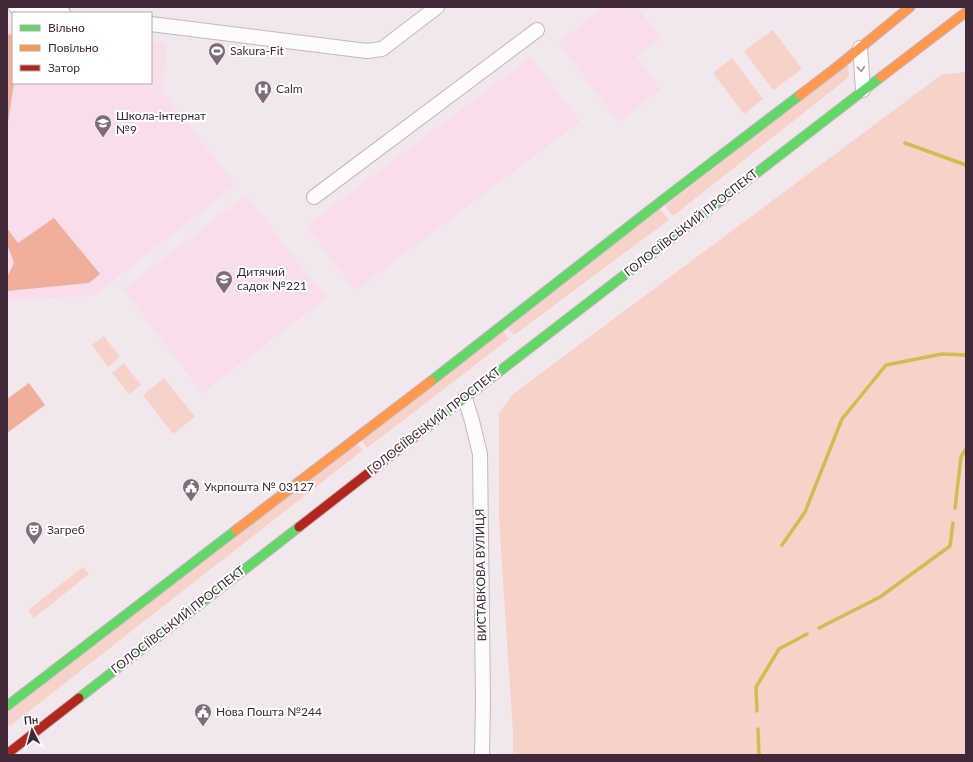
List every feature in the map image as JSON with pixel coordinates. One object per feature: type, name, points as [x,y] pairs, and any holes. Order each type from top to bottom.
[{"type":"main road","points":[[7,706],[488,337],[860,48],[910,7]]},
{"type":"main road","name":"ГОЛОСІЇВСЬКИЙ ПРОСПЕКТ","points":[[7,754],[863,90],[966,12]]},
{"type":"street","points":[[16,7],[54,12]]},
{"type":"street","points":[[152,24],[367,52],[382,49],[437,7]]},
{"type":"street","points":[[314,197],[538,30]]},
{"type":"street","points":[[860,48],[863,90]]},
{"type":"street","name":"ВИСТАВКОВА ВУЛИЦЯ","points":[[465,398],[480,454],[483,691],[482,755]]},
{"type":"shaded area","points":[[604,7],[637,7],[661,38],[636,56],[661,90],[618,122],[558,42]]},
{"type":"shaded area","name":"Школа-інтернат №9","points":[[7,21],[12,22],[12,84],[152,84],[152,41],[166,43],[163,92],[236,185],[93,296],[7,300]]},
{"type":"shaded area","points":[[773,30],[802,69],[773,90],[744,51]]},
{"type":"shaded area","points":[[7,34],[12,35],[12,84],[14,84],[7,129]]},
{"type":"shaded area","points":[[531,57],[580,122],[355,291],[306,226]]},
{"type":"shaded area","points":[[732,58],[763,99],[744,114],[713,73]]},
{"type":"shaded area","points":[[848,64],[849,77],[673,216],[665,206]]},
{"type":"shaded area","points":[[966,72],[966,755],[513,755],[513,733],[499,519],[499,413],[513,394],[941,75]]},
{"type":"shaded area","name":"Дитячий садок №221","points":[[246,195],[326,298],[202,393],[123,289]]},
{"type":"shaded area","points":[[660,209],[669,220],[514,335],[508,328]]},
{"type":"shaded area","points":[[54,218],[100,274],[89,283],[7,291],[7,277],[14,263],[7,244],[7,228],[18,243]]},
{"type":"shaded area","points":[[503,331],[509,339],[367,448],[361,440]]},
{"type":"shaded area","points":[[104,336],[120,357],[108,367],[92,345]]},
{"type":"shaded area","points":[[124,363],[141,385],[129,394],[112,373]]},
{"type":"shaded area","points":[[164,378],[195,417],[173,434],[143,395]]},
{"type":"shaded area","points":[[29,383],[45,405],[7,433],[7,399]]},
{"type":"shaded area","points":[[356,443],[363,450],[10,726],[7,723],[7,713]]},
{"type":"shaded area","points":[[83,567],[89,574],[34,618],[28,610]]},
{"type":"waterway","points":[[905,143],[966,165]]},
{"type":"waterway","points":[[782,545],[805,512],[842,419],[886,365],[942,354],[966,355]]},
{"type":"waterway","points":[[955,508],[961,457],[966,449]]},
{"type":"waterway","points":[[819,628],[880,597],[950,546],[953,523]]},
{"type":"waterway","points":[[757,711],[756,687],[779,649],[807,634]]},
{"type":"waterway","points":[[758,729],[759,755]]},
{"type":"traffic: fast","points":[[439,418],[881,77]]},
{"type":"traffic: fast","points":[[431,381],[800,95]]},
{"type":"traffic: fast","points":[[79,698],[299,527]]},
{"type":"traffic: fast","points":[[7,706],[236,530]]},
{"type":"traffic: slow","points":[[800,95],[910,7]]},
{"type":"traffic: slow","points":[[881,77],[966,12]]},
{"type":"traffic: slow","points":[[236,530],[431,381]]},
{"type":"traffic: jam","points":[[299,527],[439,418]]},
{"type":"traffic: jam","points":[[7,754],[79,698]]},
{"type":"place","name":"Sakura-Fit","points":[[217,66]]},
{"type":"place","name":"Calm","points":[[263,104]]},
{"type":"place","name":"Школа-інтернат №9","points":[[103,138]]},
{"type":"place","name":"Дитячий садок №221","points":[[224,294]]},
{"type":"place","name":"Укрпошта № 03127","points":[[191,502]]},
{"type":"place","name":"Загреб","points":[[34,545]]},
{"type":"place","name":"Нова Пошта №244","points":[[203,727]]}]
